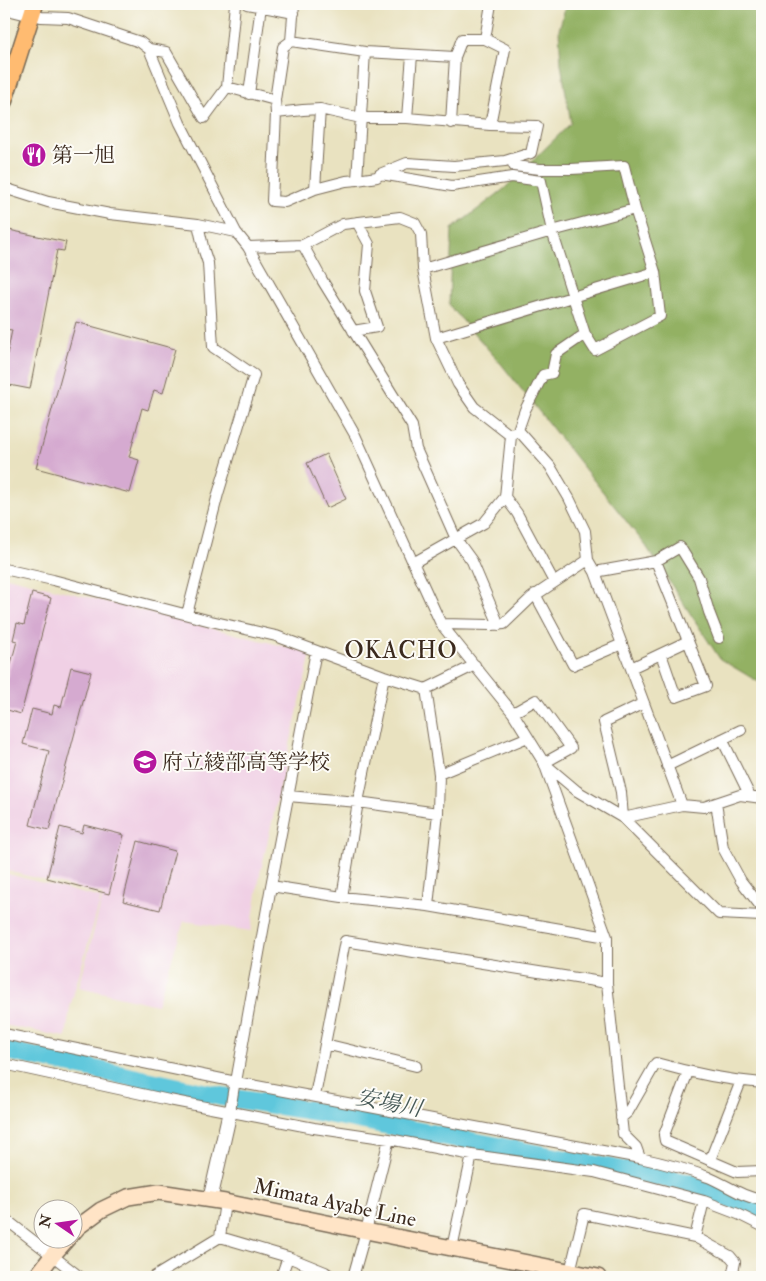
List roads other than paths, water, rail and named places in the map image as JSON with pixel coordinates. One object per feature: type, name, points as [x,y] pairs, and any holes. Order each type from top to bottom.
[{"type":"main road","points":[[4,101],[33,9]]},
{"type":"main road","name":"Mimata Ayabe Line","points":[[82,1224],[101,1210],[128,1197],[159,1192],[226,1202],[570,1274],[598,1277]]},
{"type":"main road","points":[[36,1277],[59,1248]]},
{"type":"street","points":[[4,7],[33,9],[41,17],[68,18],[140,42],[149,49],[166,52],[204,118],[227,87],[235,4]]},
{"type":"street","points":[[247,4],[294,8],[291,41]]},
{"type":"street","points":[[486,39],[491,4]]},
{"type":"street","points":[[249,94],[261,6]]},
{"type":"street","points":[[451,123],[455,57],[462,40],[486,39],[505,49],[490,125]]},
{"type":"street","points":[[276,113],[320,109],[361,118],[407,118],[451,123],[538,126],[531,154],[505,161],[454,166],[407,163],[377,177],[346,180],[315,189],[285,202],[272,201],[276,113],[274,100],[283,47],[291,41],[365,52],[455,57]]},
{"type":"street","points":[[149,49],[180,123],[236,232],[248,247],[354,435],[441,624],[512,713],[544,764],[607,937],[607,984],[623,1134],[636,1147],[640,1158]]},
{"type":"street","points":[[357,180],[365,52]]},
{"type":"street","points":[[407,118],[412,55]]},
{"type":"street","points":[[227,87],[274,100]]},
{"type":"street","points":[[315,189],[320,109]]},
{"type":"street","points":[[380,174],[452,186],[512,177],[541,181],[552,231],[573,297],[585,334],[595,350],[660,316],[655,272],[635,209],[624,166],[540,169],[514,166],[511,159]]},
{"type":"street","points":[[4,188],[48,202],[110,214],[198,224],[236,232]]},
{"type":"street","points":[[423,269],[635,209]]},
{"type":"street","points":[[248,247],[303,245],[343,224],[400,217],[415,223],[421,234],[423,269],[436,338],[458,384],[474,407],[515,433],[550,466],[569,498],[585,531],[588,560],[595,572],[682,805]]},
{"type":"street","points":[[353,331],[377,327],[365,290],[369,244],[357,222]]},
{"type":"street","points":[[187,614],[218,494],[254,375],[213,347],[208,263],[198,224]]},
{"type":"street","points":[[303,245],[322,280],[412,426],[416,449],[456,539],[472,561],[498,625]]},
{"type":"street","points":[[436,338],[655,272]]},
{"type":"street","points":[[413,563],[484,523],[505,497],[515,433],[525,410],[543,375],[552,372],[556,354],[585,334]]},
{"type":"street","points":[[505,497],[517,513],[554,582]]},
{"type":"street","points":[[595,572],[656,561],[680,547],[699,578],[719,638]]},
{"type":"street","points":[[441,624],[504,624],[535,594],[588,560]]},
{"type":"street","points":[[656,561],[706,686],[676,697],[661,654]]},
{"type":"street","points":[[4,569],[187,614],[211,622],[276,636],[384,676],[426,688],[475,665]]},
{"type":"street","points":[[535,594],[573,665],[622,644]]},
{"type":"street","points":[[631,668],[688,641]]},
{"type":"street","points":[[210,1200],[230,1111],[316,652]]},
{"type":"street","points":[[342,897],[358,802],[384,676]]},
{"type":"street","points":[[426,688],[438,774],[438,813],[428,906]]},
{"type":"street","points":[[512,713],[536,700],[571,748],[544,764]]},
{"type":"street","points":[[623,818],[621,792],[604,722],[644,703]]},
{"type":"street","points":[[667,766],[741,730]]},
{"type":"street","points":[[438,774],[528,737]]},
{"type":"street","points":[[722,740],[750,796]]},
{"type":"street","points":[[544,764],[577,791],[623,818],[719,914],[762,916]]},
{"type":"street","points":[[623,818],[682,805],[704,806],[740,795],[762,798]]},
{"type":"street","points":[[288,796],[358,802],[438,813]]},
{"type":"street","points":[[716,803],[723,848],[741,881],[762,908]]},
{"type":"street","points":[[271,886],[342,897],[428,906],[607,937]]},
{"type":"street","points":[[315,1096],[345,942],[607,984]]},
{"type":"street","points":[[4,1034],[235,1084],[315,1096],[640,1158],[679,1167],[710,1178],[746,1196],[762,1200]]},
{"type":"street","points":[[324,1044],[416,1066]]},
{"type":"street","points":[[621,1118],[628,1112],[656,1063],[688,1072],[762,1084]]},
{"type":"street","points":[[4,1064],[169,1100],[314,1128],[389,1138],[472,1154],[594,1172],[704,1201],[738,1214],[762,1226]]},
{"type":"street","points":[[688,1072],[664,1135],[665,1141],[738,1172],[762,1171]]},
{"type":"street","points":[[710,1160],[741,1081]]},
{"type":"street","points":[[353,1277],[389,1138]]},
{"type":"street","points":[[452,1248],[472,1154]]},
{"type":"street","points":[[738,1214],[746,1196]]},
{"type":"street","points":[[695,1237],[704,1201]]},
{"type":"street","points":[[220,1237],[226,1202]]},
{"type":"street","points":[[570,1274],[584,1214],[695,1237],[730,1256],[735,1262],[732,1277]]},
{"type":"street","points":[[4,1218],[80,1277]]},
{"type":"street","points":[[154,1277],[220,1237],[288,1257],[325,1272],[332,1277]]},
{"type":"street","points":[[281,1277],[288,1257]]},
{"type":"waterway","name":"安場川","points":[[4,1050],[219,1096],[314,1111],[689,1183],[762,1212]]},
{"type":"place","name":"第一旭","points":[[34,155]]},
{"type":"place","name":"府立綾部高等学校","points":[[145,762]]},
{"type":"district","name":"OKACHO","points":[[401,650]]}]
